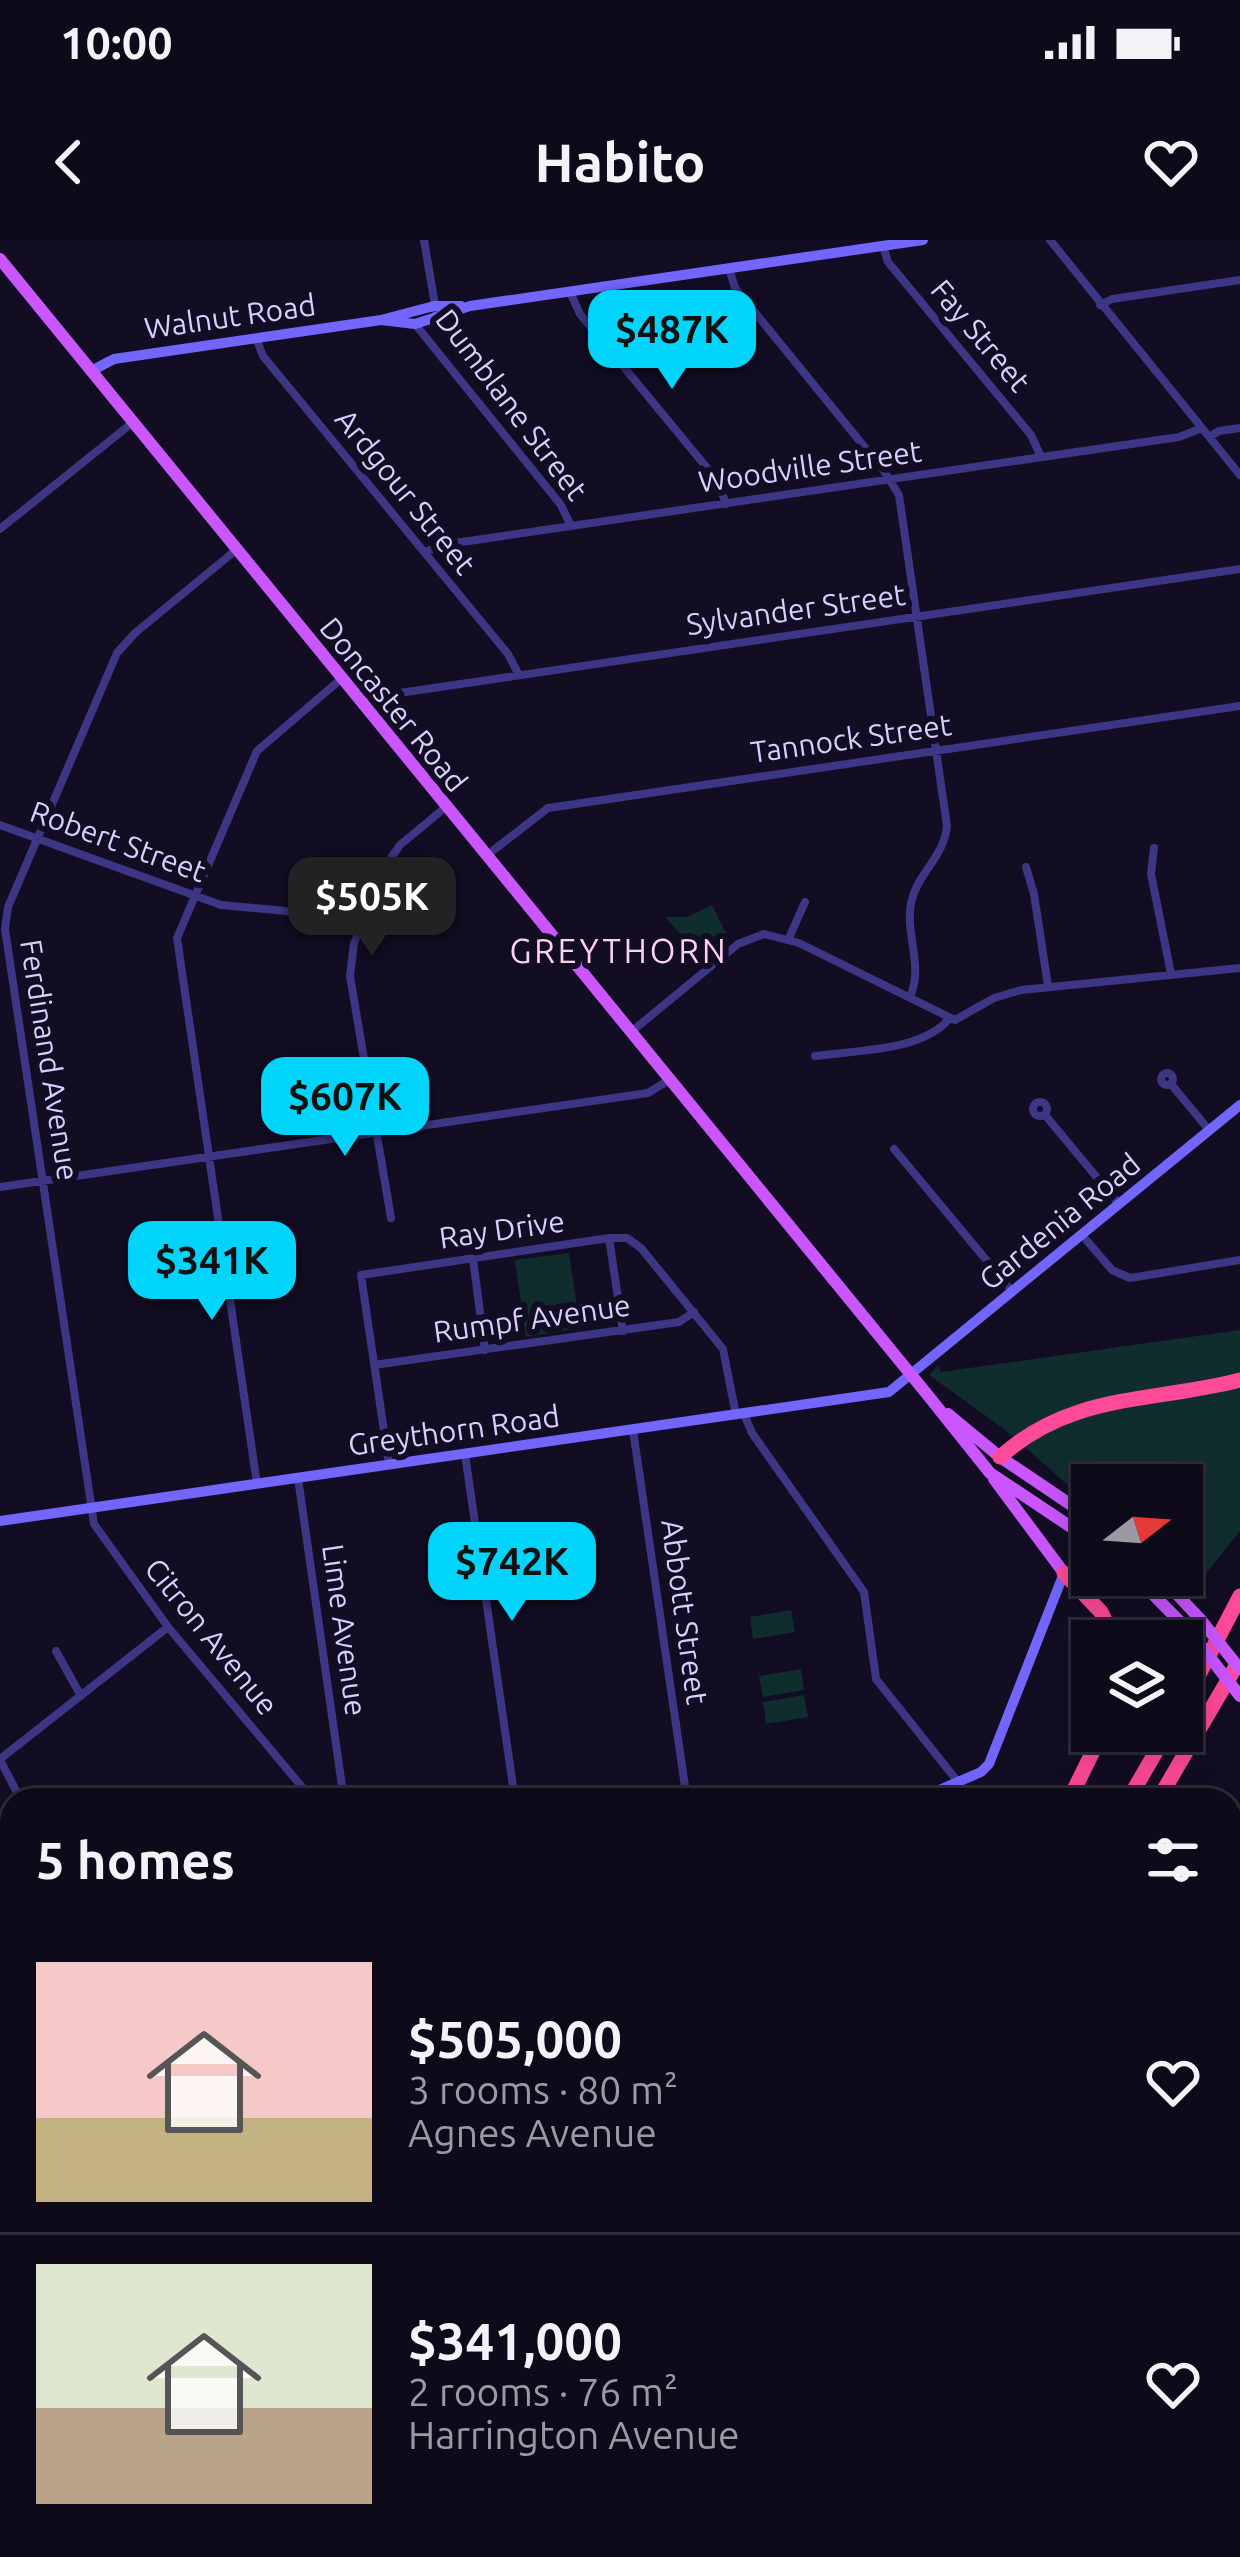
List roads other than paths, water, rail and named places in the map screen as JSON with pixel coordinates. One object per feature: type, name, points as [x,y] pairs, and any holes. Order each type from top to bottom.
[{"type":"highway","points":[[1000,1457],[1036,1428],[1074,1410],[1240,1380]]},
{"type":"highway","points":[[1064,1573],[1105,1620]]},
{"type":"highway","points":[[1203,1667],[1240,1597]]},
{"type":"highway","points":[[1165,1788],[1240,1665]]},
{"type":"highway","points":[[1076,1788],[1093,1752]]},
{"type":"highway","points":[[1135,1788],[1156,1752]]},
{"type":"main road","name":"Doncaster Road","points":[[0,259],[933,1402],[1064,1573]]},
{"type":"main road","name":"Doncaster Road","points":[[933,1402],[1000,1457],[1071,1505]]},
{"type":"main road","points":[[990,1473],[1000,1457]]},
{"type":"main road","name":"Doncaster Road","points":[[990,1473],[1071,1527]]},
{"type":"main road","points":[[1155,1596],[1191,1633],[1240,1696]]},
{"type":"main road","points":[[1179,1596],[1240,1665]]},
{"type":"street","points":[[424,240],[435,312]]},
{"type":"street","name":"Walnut Road","points":[[91,371],[111,359],[414,319],[470,306],[923,240]]},
{"type":"street","points":[[1050,240],[1240,475]]},
{"type":"street","name":"Fay Street","points":[[883,246],[888,262],[1031,435],[1041,457]]},
{"type":"street","points":[[729,268],[735,288],[891,479],[899,495],[946,836],[937,860],[913,896],[910,921],[917,975],[910,997]]},
{"type":"street","points":[[1100,305],[1112,299],[1240,280]]},
{"type":"street","points":[[570,292],[580,314],[717,480],[726,504]]},
{"type":"street","name":"Dumblane Street","points":[[414,319],[561,505],[571,526]]},
{"type":"street","name":"Ardgour Street","points":[[256,338],[263,356],[508,654],[519,675]]},
{"type":"street","points":[[1,527],[132,423]]},
{"type":"street","name":"Woodville Street","points":[[424,552],[448,544],[1187,435],[1202,428]]},
{"type":"street","points":[[1209,437],[1240,428]]},
{"type":"street","name":"Ferdinand Avenue","points":[[92,1508],[4,929],[8,907],[117,653],[236,550]]},
{"type":"street","name":"Sylvander Street","points":[[362,705],[379,695],[1240,569]]},
{"type":"street","points":[[257,1484],[177,946],[181,924],[257,751],[341,679]]},
{"type":"street","name":"Tannock Street","points":[[485,856],[548,808],[1240,706]]},
{"type":"street","points":[[391,1218],[350,956],[396,850],[446,807]]},
{"type":"street","name":"Robert Street","points":[[0,825],[235,908],[362,922]]},
{"type":"street","points":[[1154,848],[1151,874],[1171,974]]},
{"type":"street","points":[[1026,867],[1048,986]]},
{"type":"street","points":[[789,938],[805,902]]},
{"type":"street","points":[[630,1033],[738,944],[764,934],[789,938],[958,1019],[1004,994],[1048,986],[1240,968]]},
{"type":"street","points":[[924,1036],[939,1013]]},
{"type":"street","points":[[815,1056],[924,1036],[940,1030],[950,1018]]},
{"type":"street","points":[[0,1187],[648,1093],[669,1080]]},
{"type":"street","points":[[1171,1084],[1209,1130]]},
{"type":"street","name":"Gardenia Road","points":[[911,1377],[1240,1105]]},
{"type":"street","points":[[1045,1114],[1119,1204]]},
{"type":"street","points":[[894,1149],[1012,1292]]},
{"type":"street","points":[[1082,1234],[1112,1270],[1130,1278],[1240,1260]]},
{"type":"street","name":"Ray Drive","points":[[388,1465],[361,1275],[609,1238],[623,1237],[636,1244],[726,1354],[740,1414]]},
{"type":"street","points":[[609,1238],[623,1331]]},
{"type":"street","points":[[472,1259],[485,1350]]},
{"type":"street","name":"Rumpf Avenue","points":[[374,1365],[679,1322],[694,1312]]},
{"type":"street","name":"Greythorn Road","points":[[0,1521],[889,1392],[911,1377]]},
{"type":"street","points":[[740,1414],[864,1592],[876,1679],[958,1782]]},
{"type":"street","name":"Abbott Street","points":[[634,1430],[684,1788]]},
{"type":"street","points":[[465,1454],[513,1788]]},
{"type":"street","name":"Lime Avenue","points":[[298,1478],[342,1788]]},
{"type":"street","name":"Citron Avenue","points":[[92,1508],[97,1528],[168,1628],[301,1788]]},
{"type":"street","points":[[944,1788],[981,1772],[991,1761],[1064,1573]]},
{"type":"street","points":[[15,1788],[0,1760],[168,1628]]},
{"type":"street","points":[[56,1651],[81,1696]]},
{"type":"district","name":"GREYTHORN","points":[[619,951]]}]
